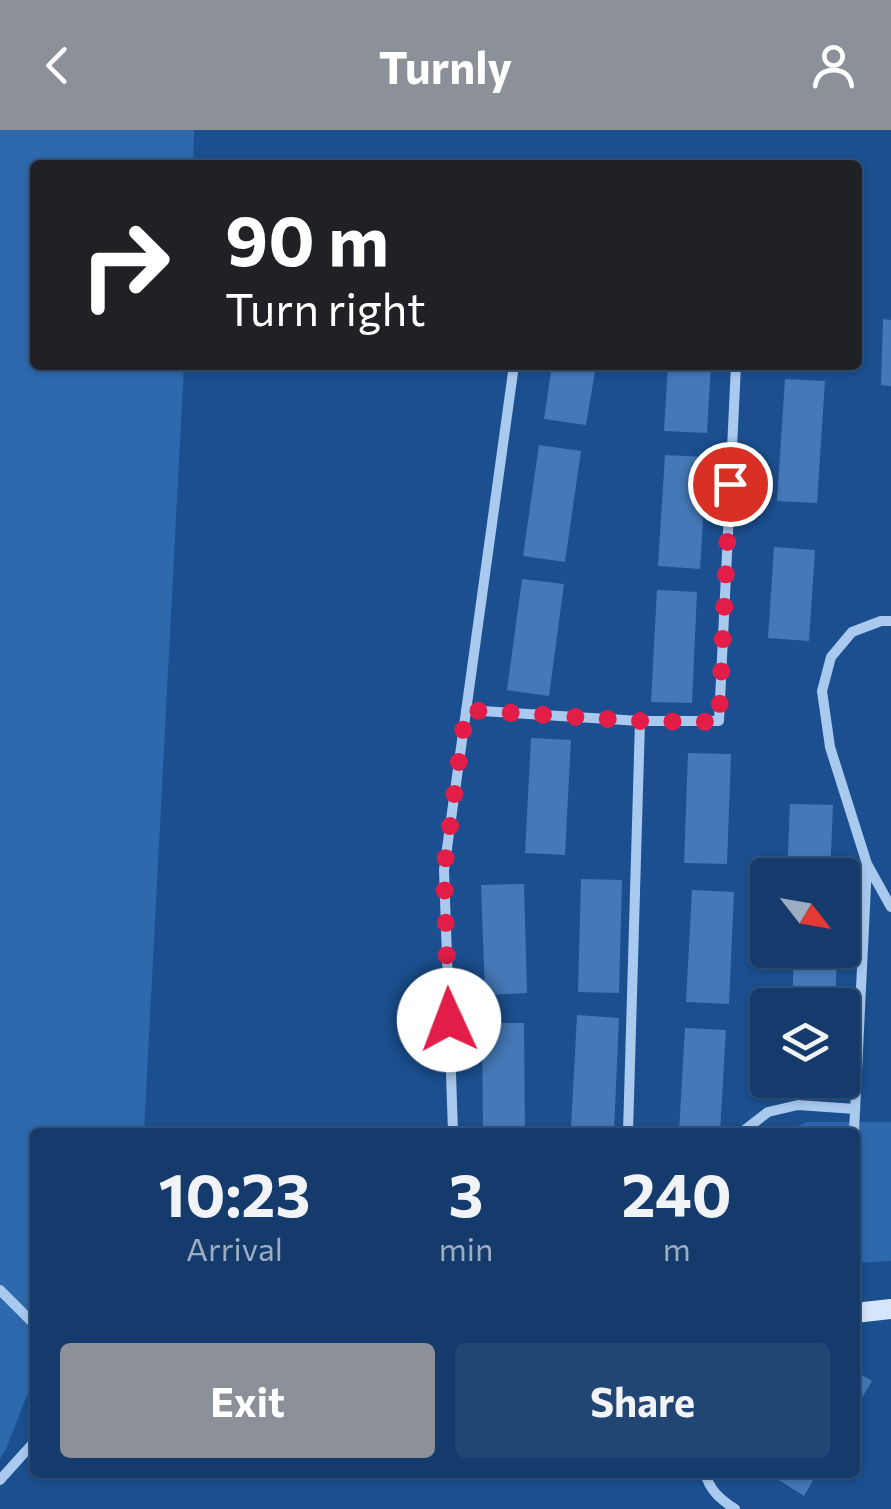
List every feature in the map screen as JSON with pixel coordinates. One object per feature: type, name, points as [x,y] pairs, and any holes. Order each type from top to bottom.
[{"type":"street","points":[[454,1128],[444,870],[513,370]]},
{"type":"street","points":[[466,710],[719,722],[736,370]]},
{"type":"street","points":[[891,621],[852,632],[831,657],[822,691],[830,747],[867,864],[891,907]]},
{"type":"street","points":[[628,1128],[640,721]]},
{"type":"street","points":[[854,1128],[867,864]]},
{"type":"street","points":[[747,1128],[768,1112],[798,1105],[855,1109]]},
{"type":"street","points":[[0,1290],[30,1320]]},
{"type":"street","points":[[860,1312],[891,1309]]},
{"type":"street","points":[[0,1480],[30,1447]]},
{"type":"street","points":[[706,1478],[720,1500],[735,1509]]},
{"type":"shaded area","points":[[0,130],[194,130],[193,160],[30,160],[30,370],[184,370],[144,1128],[30,1128],[30,1388],[0,1459]]},
{"type":"shaded area","points":[[807,1122],[891,1122],[891,1261],[860,1263],[860,1128],[793,1128]]},
{"type":"building","points":[[883,319],[891,320],[891,386],[881,385]]},
{"type":"building","points":[[551,370],[595,370],[586,425],[544,419]]},
{"type":"building","points":[[668,370],[711,370],[707,433],[664,431]]},
{"type":"building","points":[[785,379],[825,381],[817,503],[777,501]]},
{"type":"building","points":[[539,445],[581,451],[565,562],[523,556]]},
{"type":"building","points":[[665,455],[707,457],[700,569],[658,566]]},
{"type":"building","points":[[774,547],[815,550],[809,641],[768,638]]},
{"type":"building","points":[[522,579],[564,584],[549,696],[507,690]]},
{"type":"building","points":[[657,590],[697,592],[692,703],[651,702]]},
{"type":"building","points":[[531,738],[571,740],[565,855],[525,853]]},
{"type":"building","points":[[688,753],[731,754],[727,864],[684,863]]},
{"type":"building","points":[[790,804],[833,805],[831,858],[788,858]]},
{"type":"building","points":[[581,879],[622,880],[619,993],[578,992]]},
{"type":"building","points":[[524,884],[527,993],[485,995],[481,885]]},
{"type":"building","points":[[692,890],[734,892],[729,1004],[686,1002]]},
{"type":"building","points":[[793,968],[836,968],[836,988],[793,988]]},
{"type":"building","points":[[577,1015],[619,1018],[614,1128],[571,1128]]},
{"type":"building","points":[[482,1023],[524,1023],[525,1128],[483,1128]]},
{"type":"building","points":[[685,1028],[726,1030],[720,1128],[679,1128]]},
{"type":"building","points":[[860,1374],[872,1381],[860,1401]]},
{"type":"building","points":[[776,1478],[814,1478],[804,1496]]},
{"type":"route","points":[[449,1020],[444,870],[466,710],[719,722],[730,484]]}]
